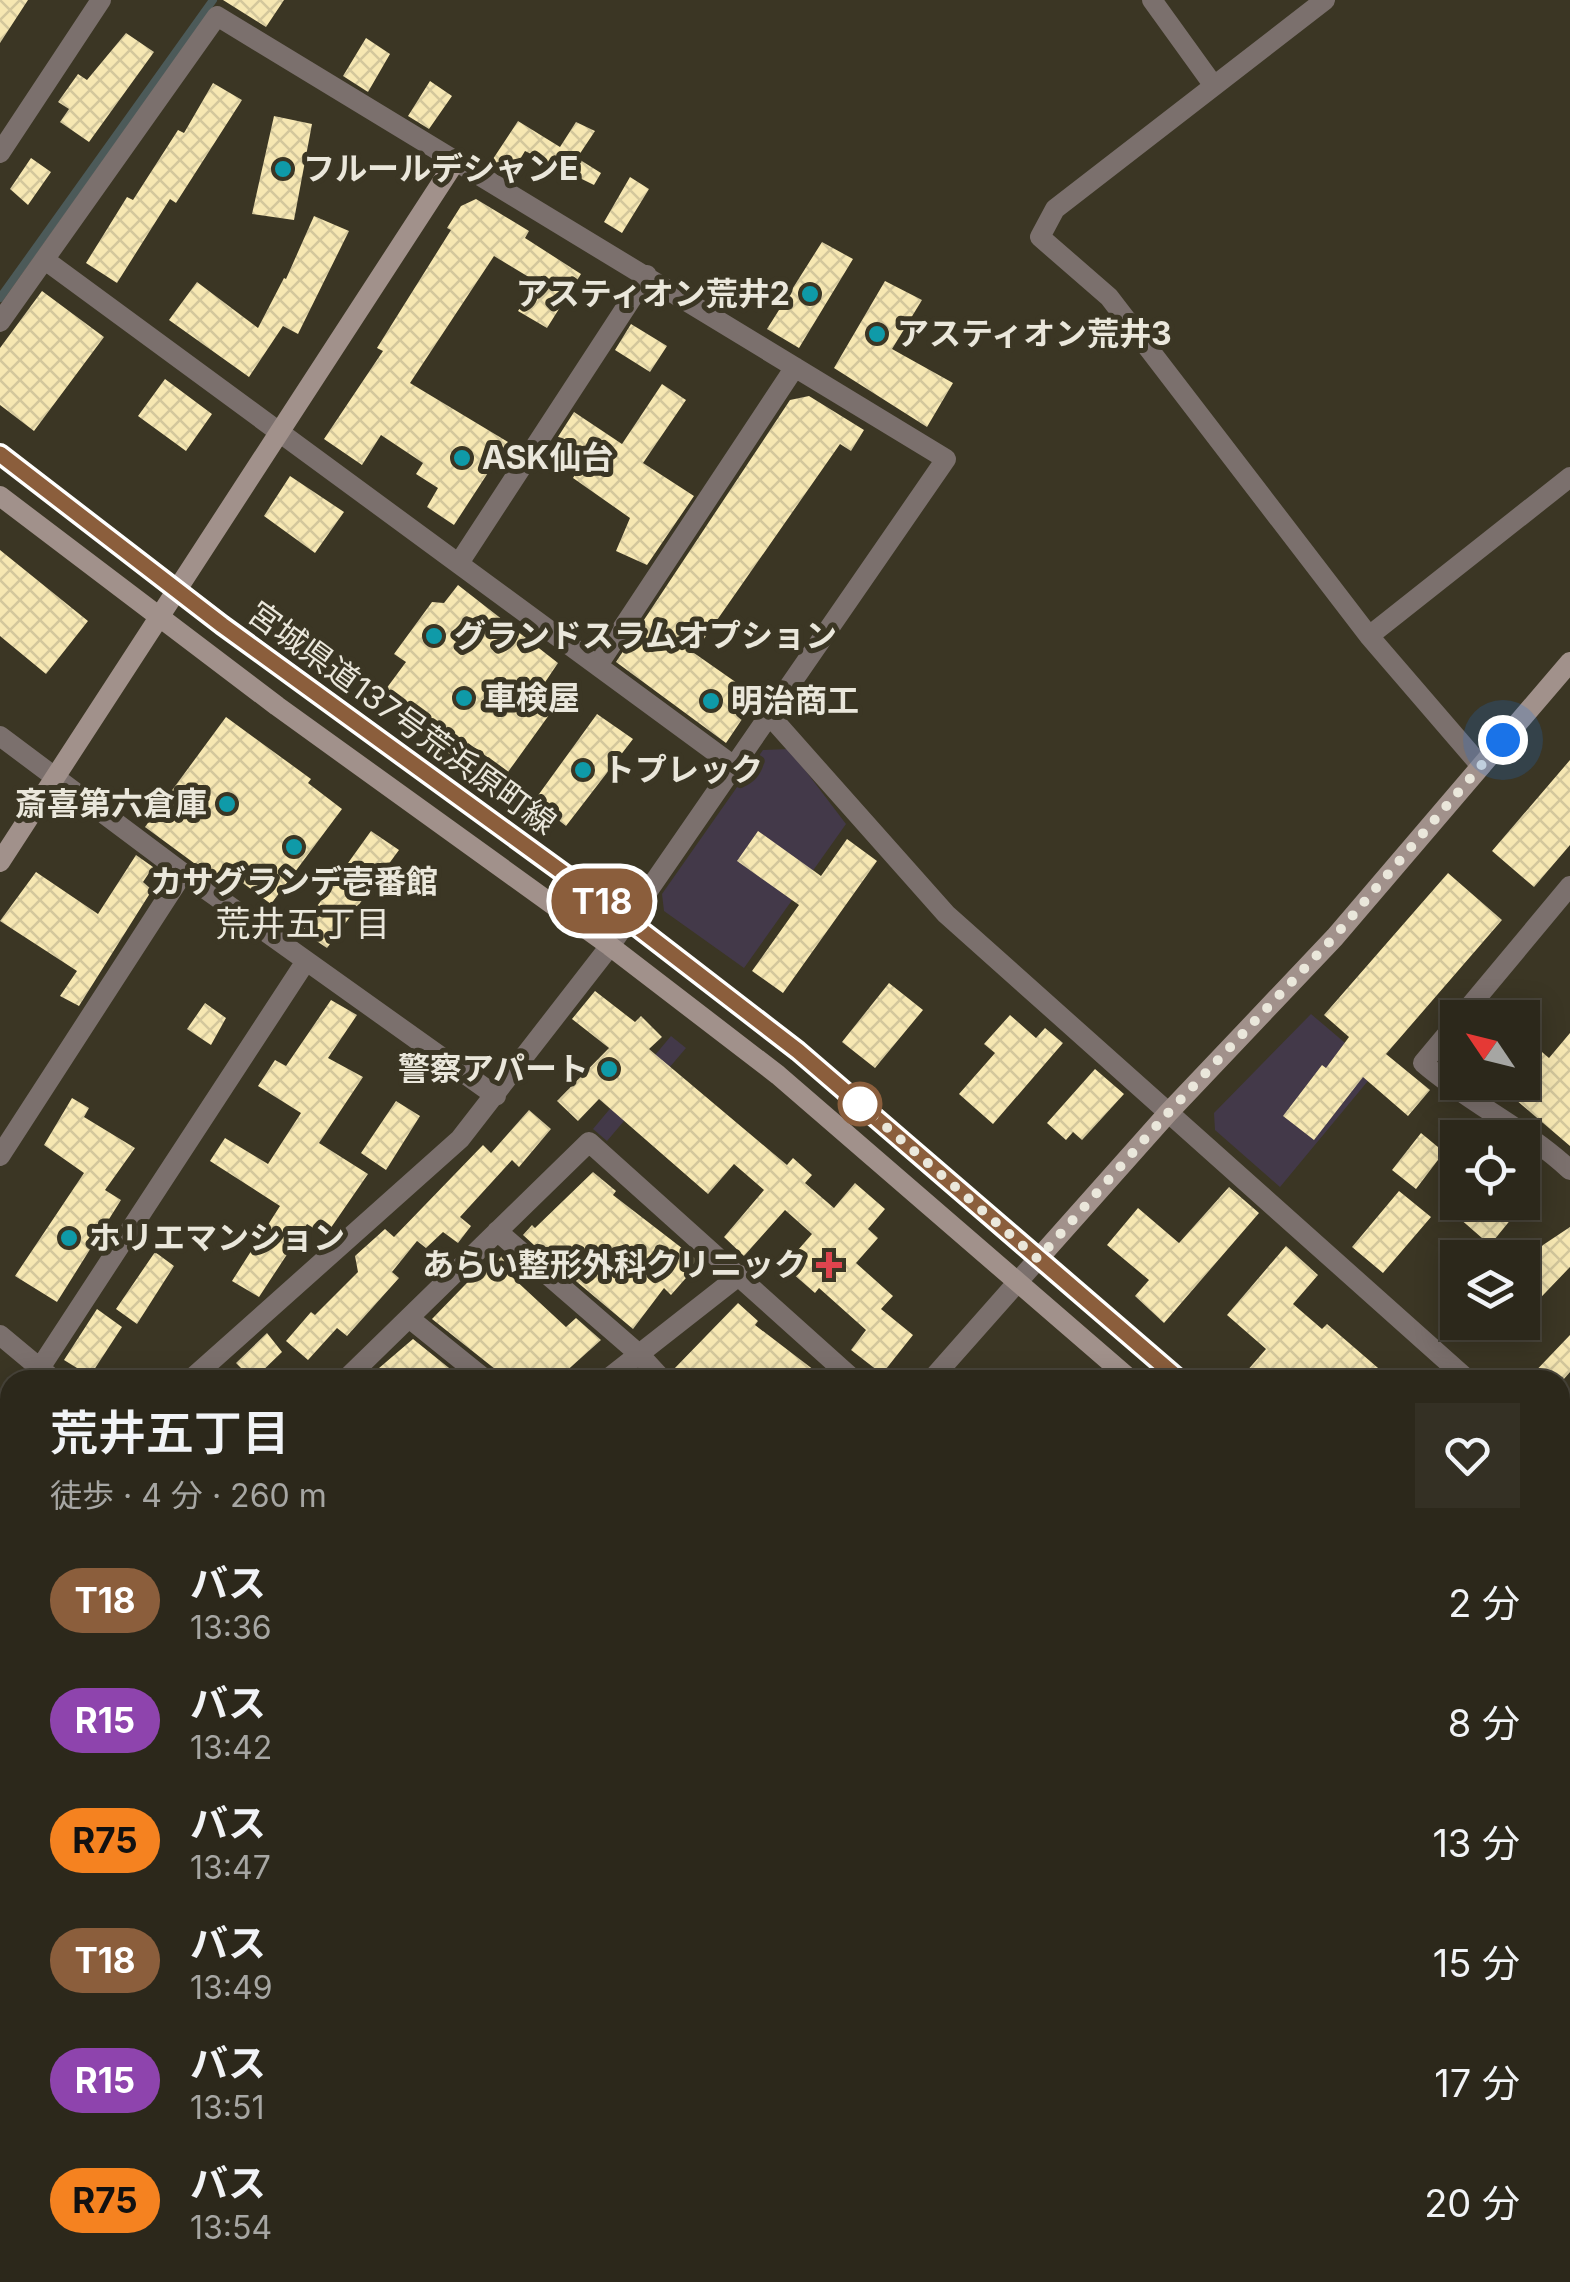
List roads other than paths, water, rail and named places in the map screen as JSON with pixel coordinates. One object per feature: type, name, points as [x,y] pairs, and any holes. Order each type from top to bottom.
[{"type":"main road","points":[[0,862],[455,162]]},
{"type":"main road","name":"宮城県道137号荒浜原町線","points":[[0,454],[177,590],[628,920],[798,1051],[1168,1370]]},
{"type":"main road","name":"宮城県道137号荒浜原町線","points":[[0,496],[159,618],[610,946],[778,1075],[1120,1370]]},
{"type":"main road","points":[[1038,1259],[1168,1113],[1335,936],[1570,662]]},
{"type":"street","points":[[0,153],[101,0]]},
{"type":"street","points":[[1152,0],[1214,86]]},
{"type":"street","points":[[1324,0],[1055,209],[1040,237],[1109,297],[1369,636],[1481,766]]},
{"type":"street","points":[[0,322],[217,16],[946,459],[610,946],[496,1096],[460,1140],[201,1370]]},
{"type":"street","points":[[45,260],[734,766]]},
{"type":"street","points":[[459,564],[646,275]]},
{"type":"street","points":[[598,666],[795,367]]},
{"type":"street","points":[[1369,636],[1570,477]]},
{"type":"street","points":[[771,717],[946,914],[1457,1370]]},
{"type":"street","points":[[0,736],[183,873],[496,1096]]},
{"type":"street","points":[[0,1156],[183,873]]},
{"type":"street","points":[[1475,1000],[1570,886]]},
{"type":"street","points":[[50,1370],[306,961]]},
{"type":"street","points":[[1440,1042],[1422,1063],[1440,1078]]},
{"type":"street","points":[[1472,1100],[1542,1144],[1570,1170]]},
{"type":"street","points":[[355,1370],[589,1142],[843,1370]]},
{"type":"street","points":[[497,1231],[654,1370]]},
{"type":"street","points":[[941,1370],[1038,1259]]},
{"type":"street","points":[[619,1370],[740,1275]]},
{"type":"street","points":[[409,1318],[474,1370]]},
{"type":"street","points":[[0,1335],[42,1370]]},
{"type":"waterway","points":[[0,298],[213,0]]},
{"type":"place","name":"フルールデシャンE","points":[[283,169]]},
{"type":"place","name":"アスティオン荒井2","points":[[810,294]]},
{"type":"place","name":"アスティオン荒井3","points":[[877,334]]},
{"type":"place","name":"ASK仙台","points":[[462,458]]},
{"type":"place","name":"グランドスラムオプション","points":[[434,636]]},
{"type":"place","name":"車検屋","points":[[464,698]]},
{"type":"place","name":"明治商工","points":[[711,701]]},
{"type":"place","name":"トプレック","points":[[583,770]]},
{"type":"place","name":"斎喜第六倉庫","points":[[227,804]]},
{"type":"place","name":"カサグランデ壱番館","points":[[294,847]]},
{"type":"place","name":"警察アパート","points":[[609,1069]]},
{"type":"place","name":"ホリエマンション","points":[[69,1238]]},
{"type":"place","name":"あらい整形外科クリニック","points":[[829,1265]]},
{"type":"district","name":"荒井五丁目","points":[[303,924]]}]
